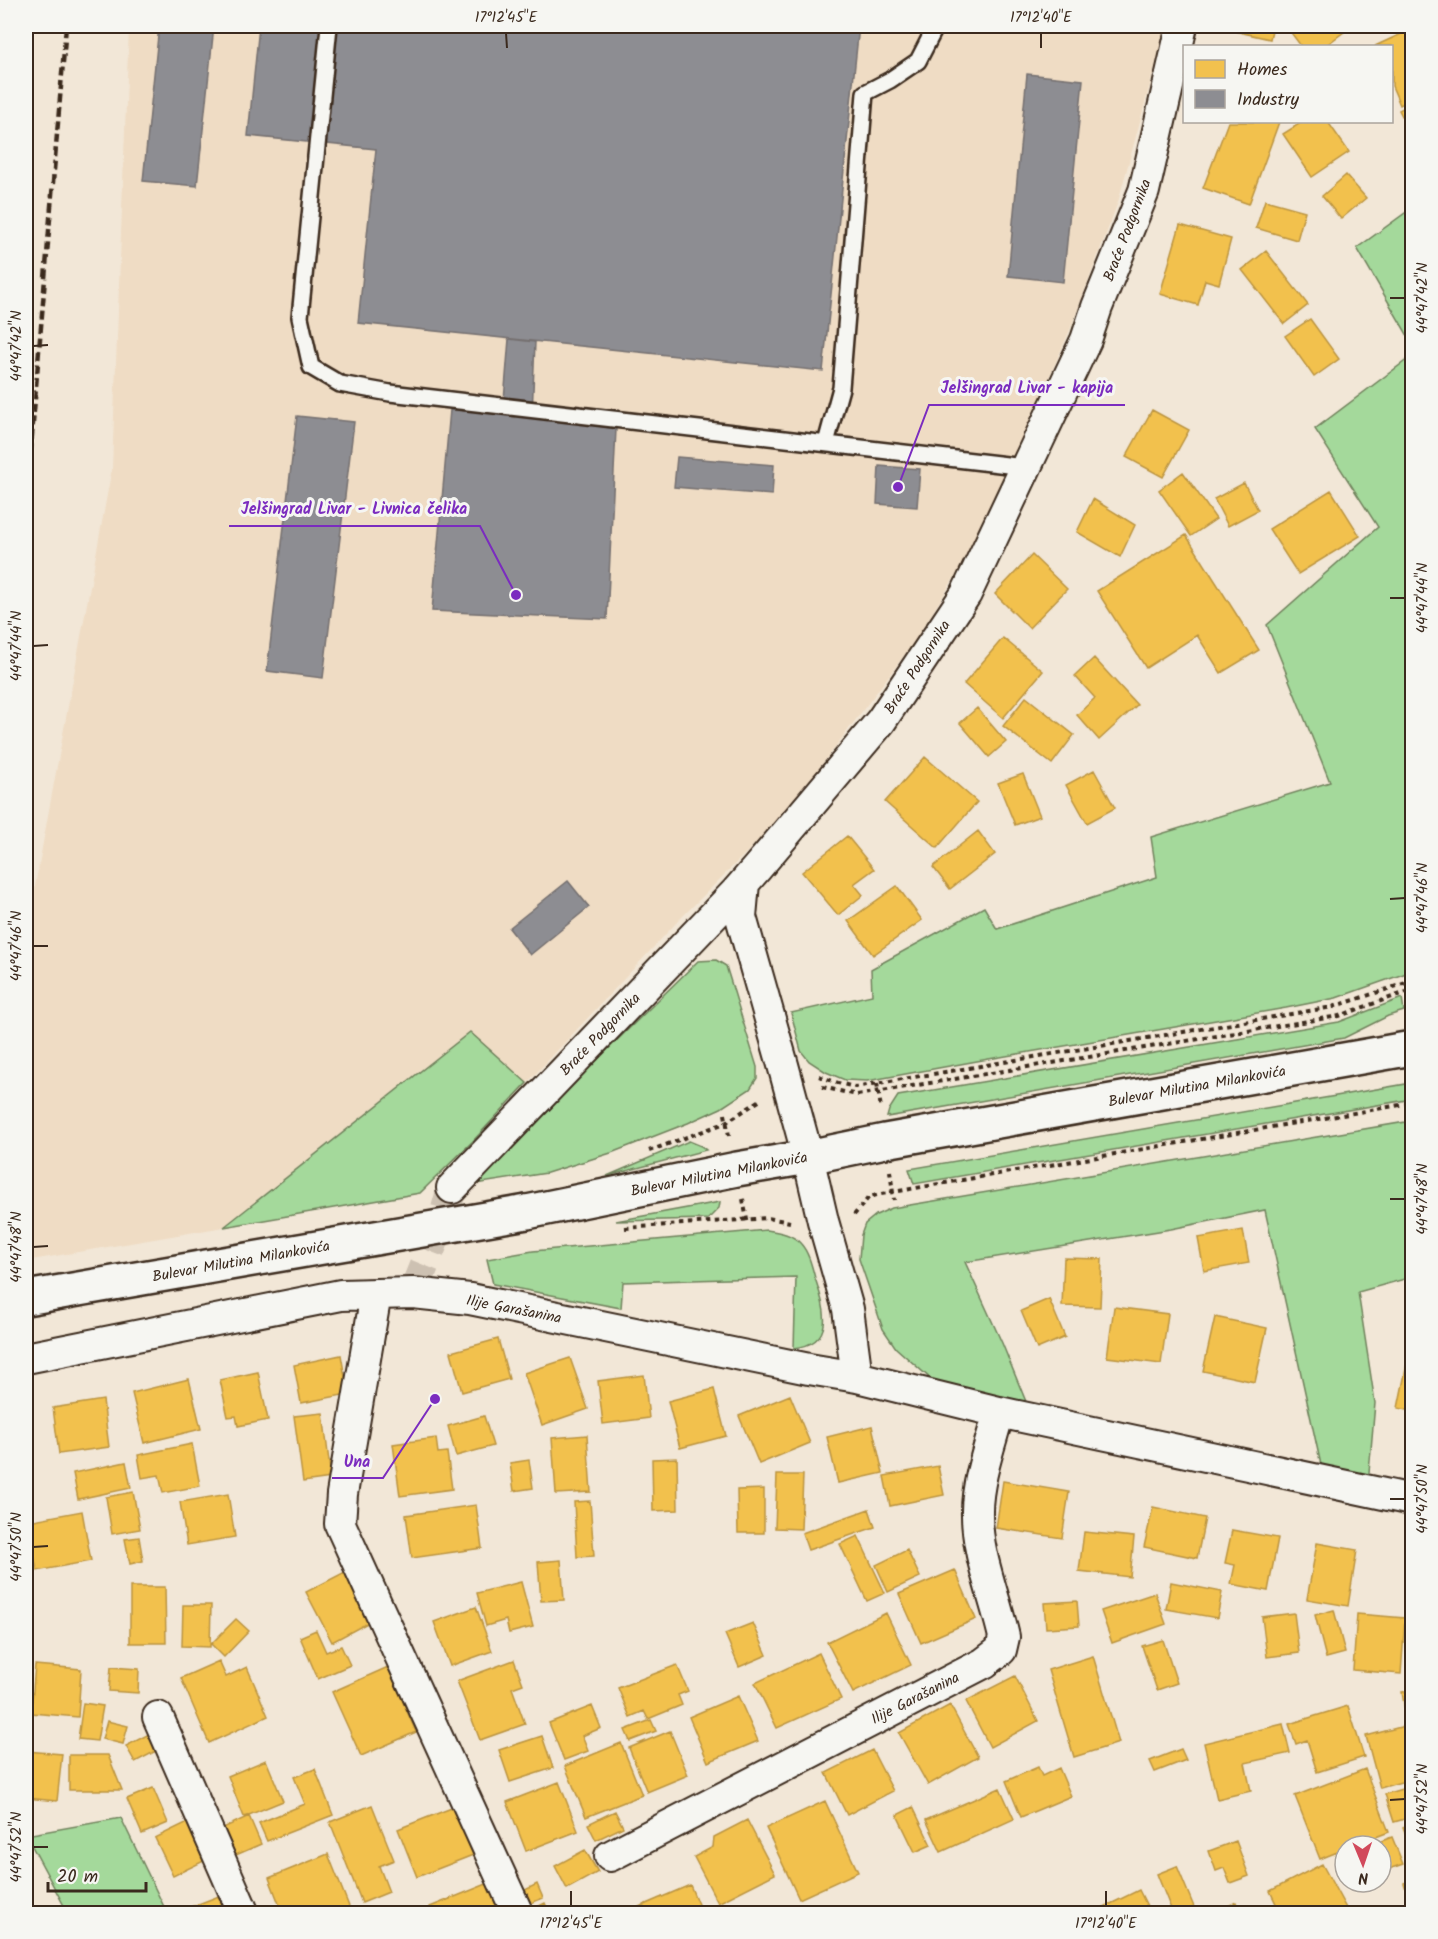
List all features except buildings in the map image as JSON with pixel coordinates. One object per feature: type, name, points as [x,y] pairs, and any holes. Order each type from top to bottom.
[{"type":"street","name":"Braće Podgornika","points":[[452,1188],[744,883],[881,721],[966,594],[1086,340],[1144,191],[1182,26]]},
{"type":"street","points":[[744,883],[741,916],[848,1308],[857,1377]]},
{"type":"street","name":"Bulevar Milutina Milankovića","points":[[26,1298],[527,1212],[885,1141],[1413,1048]]},
{"type":"street","name":"Ilije Garašanina","points":[[26,1358],[341,1295],[413,1293],[470,1299],[857,1377],[999,1412],[1413,1500]]},
{"type":"street","points":[[376,1294],[342,1494],[340,1524],[518,1914]]},
{"type":"street","name":"Ilije Garašanina","points":[[610,1856],[984,1663],[1001,1650],[1004,1637],[980,1545],[977,1510],[981,1482],[999,1412]]},
{"type":"street","points":[[158,1717],[244,1914]]},
{"type":"lane","points":[[328,26],[300,317],[311,367],[340,384],[390,393],[1025,467]]},
{"type":"lane","points":[[826,443],[841,388],[865,93],[918,61],[936,26]]},
{"type":"path","points":[[647,1152],[725,1122],[787,1084],[818,1076],[847,1086],[866,1085],[1333,1007],[1413,981]]},
{"type":"path","points":[[787,1084],[816,1084],[844,1094],[868,1094],[1339,1016],[1413,990]]},
{"type":"path","points":[[619,1228],[768,1218],[801,1224],[823,1221],[853,1215],[869,1197],[881,1194],[1413,1103]]},
{"type":"shaded area","points":[[129,26],[1166,26],[1118,202],[1070,330],[975,545],[912,645],[784,815],[678,921],[527,1083],[470,1032],[224,1227],[26,1261],[26,935],[112,468]]},
{"type":"green space","points":[[1412,208],[1412,343],[1357,248]]},
{"type":"green space","points":[[1412,356],[1412,971],[1336,998],[867,1081],[845,1080],[809,1061],[801,1051],[791,1013],[872,995],[871,969],[984,907],[997,929],[1157,877],[1151,837],[1330,782],[1267,625],[1378,527],[1315,429]]},
{"type":"green space","points":[[716,960],[726,966],[757,1067],[757,1078],[750,1089],[721,1108],[611,1153],[547,1173],[469,1185],[698,961]]},
{"type":"green space","points":[[1402,998],[1404,1011],[1388,1016],[1344,1038],[887,1117],[898,1096],[1339,1022]]},
{"type":"green space","points":[[470,1032],[527,1083],[420,1193],[224,1227]]},
{"type":"green space","points":[[1412,1083],[1412,1099],[914,1184],[909,1169]]},
{"type":"green space","points":[[1412,1121],[1412,1277],[1358,1292],[1375,1403],[1368,1484],[1323,1474],[1265,1210],[1171,1229],[965,1262],[1029,1409],[983,1397],[931,1379],[896,1348],[883,1329],[859,1259],[861,1235],[865,1224],[876,1215],[892,1208]]},
{"type":"green space","points":[[689,1141],[706,1150],[607,1176]]},
{"type":"green space","points":[[720,1202],[719,1208],[708,1219],[616,1221]]},
{"type":"green space","points":[[767,1230],[794,1238],[804,1248],[810,1260],[822,1300],[824,1322],[817,1339],[808,1345],[794,1348],[796,1277],[623,1282],[621,1308],[493,1284],[487,1259],[533,1251]]},
{"type":"green space","points":[[121,1818],[167,1913],[68,1913],[26,1835]]},
{"type":"tunnel","points":[[413,1293],[444,1216],[452,1188]]},
{"type":"railway","points":[[26,507],[66,26]]},
{"type":"place","name":"Jelšingrad Livar - kapija","points":[[898,487]]},
{"type":"place","name":"Jelšingrad Livar - Livnica čelika","points":[[516,595]]},
{"type":"place","name":"Una","points":[[435,1399]]}]
